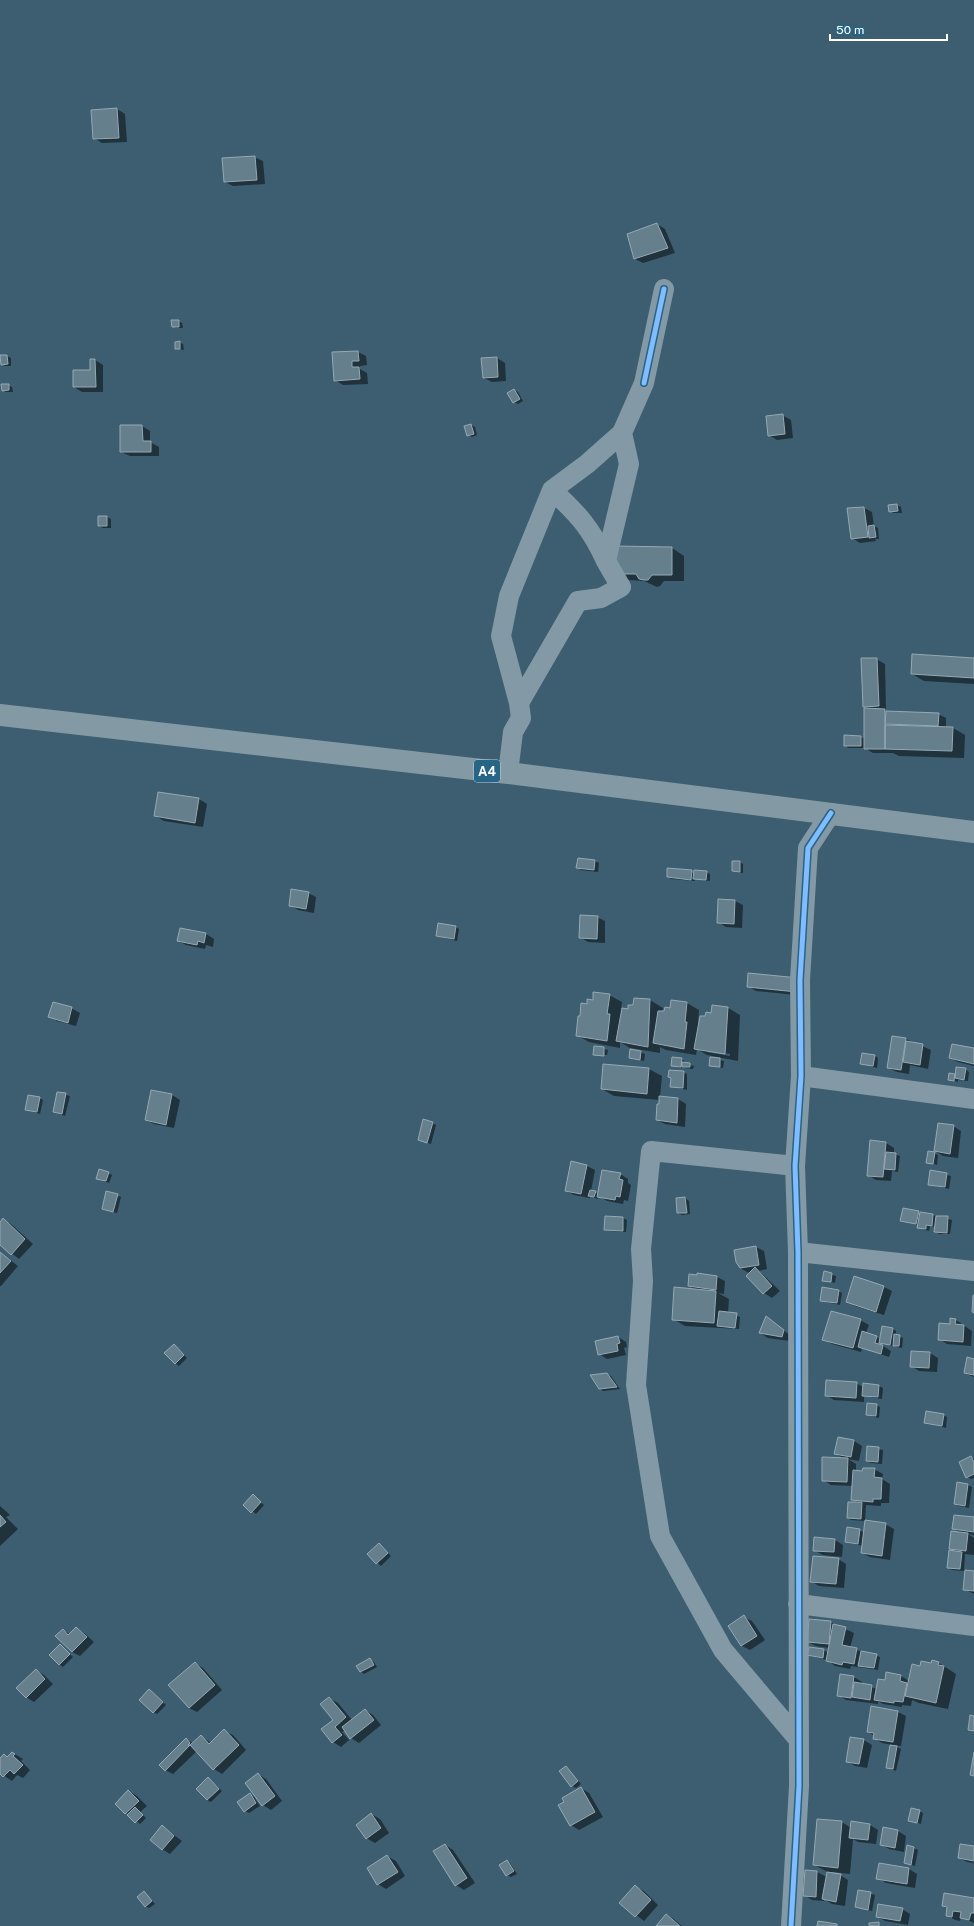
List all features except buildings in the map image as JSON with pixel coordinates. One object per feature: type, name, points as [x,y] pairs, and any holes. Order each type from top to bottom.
[{"type":"highway","name":"A4","points":[[0,715],[508,773],[974,832]]},
{"type":"street","points":[[508,773],[513,732],[521,718],[519,703],[501,636],[509,596],[552,490],[587,464],[622,433],[644,383],[664,289]]},
{"type":"street","points":[[606,561],[629,464],[622,433]]},
{"type":"street","points":[[519,703],[578,601],[602,598],[621,587],[606,561],[596,538],[577,513],[552,490]]},
{"type":"street","points":[[792,1926],[799,1786],[798,1252],[795,1166],[801,1076],[800,980],[808,848],[831,813]]},
{"type":"street","points":[[801,1076],[974,1099]]},
{"type":"street","points":[[795,1166],[651,1151],[642,1249],[643,1281],[636,1385],[660,1536],[723,1650],[799,1740]]},
{"type":"street","points":[[798,1252],[974,1270]]},
{"type":"street","points":[[798,1604],[974,1626]]},
{"type":"cycle path","points":[[644,383],[664,289]]},
{"type":"cycle path","points":[[791,1926],[799,1786],[798,1252],[795,1166],[801,1076],[800,980],[808,848],[831,813]]}]
